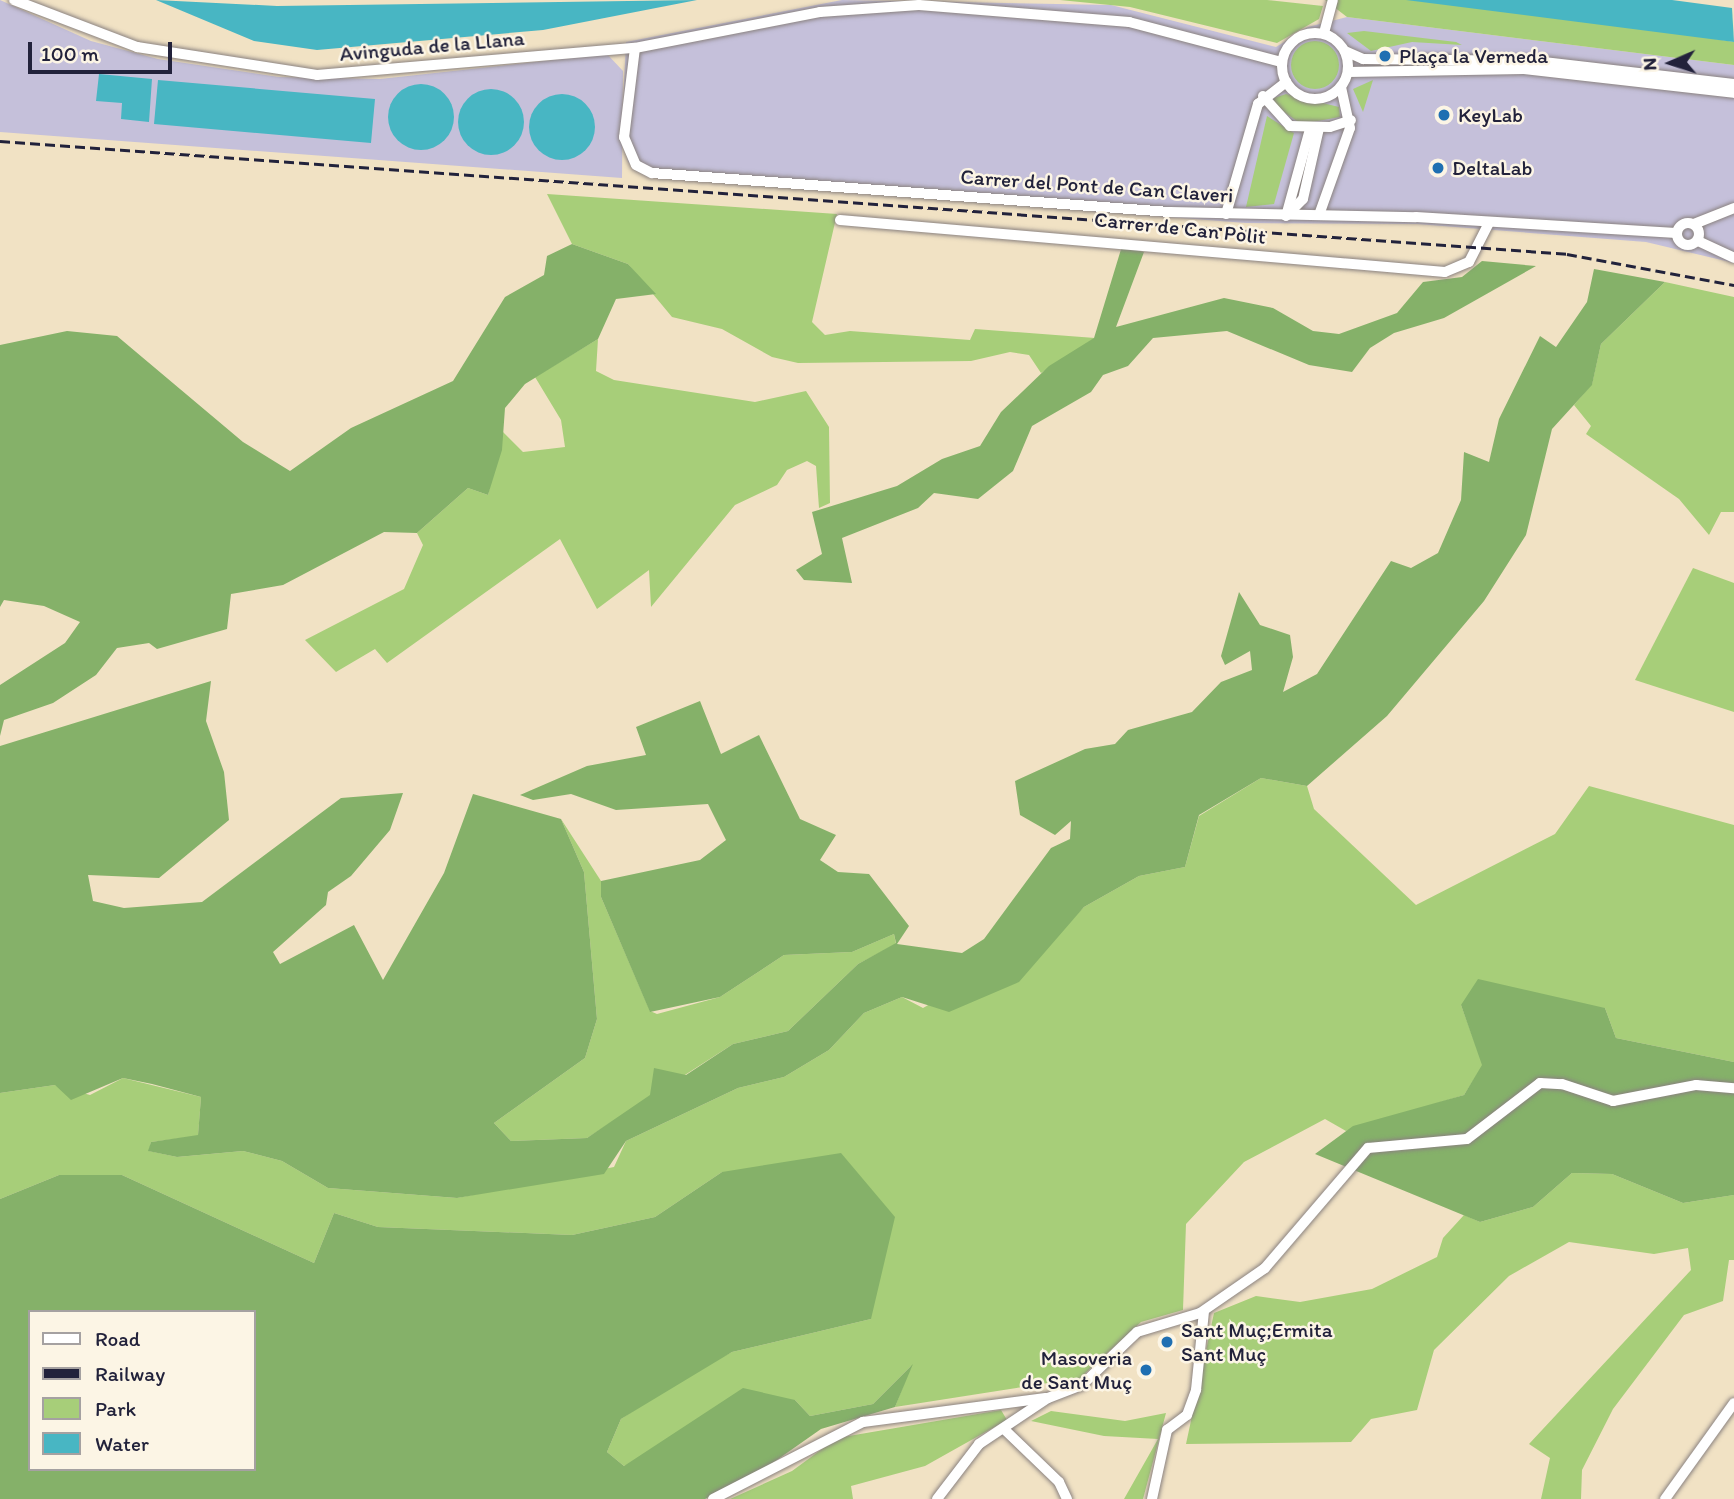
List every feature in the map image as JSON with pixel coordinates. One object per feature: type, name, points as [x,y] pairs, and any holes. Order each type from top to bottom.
[{"type":"street","name":"Avinguda de la Llana","points":[[14,0],[117,42],[284,73],[392,73],[612,47],[635,48],[820,12],[919,5],[1059,11],[1283,56]]},
{"type":"street","points":[[1324,33],[1332,4]]},
{"type":"street","points":[[1341,87],[1308,99],[1286,82],[1283,56],[1301,35],[1324,33],[1345,51],[1363,59],[1535,61],[1734,84]]},
{"type":"street","points":[[612,47],[632,61]]},
{"type":"street","name":"Carrer del Pont de Can Claveri","points":[[635,48],[624,137],[636,165],[652,173],[1226,214],[1319,215],[1677,233]]},
{"type":"street","points":[[1319,215],[1351,120],[1341,87],[1348,72],[1345,51]]},
{"type":"street","points":[[1348,72],[1524,69],[1734,93]]},
{"type":"street","points":[[1226,214],[1263,96],[1286,82]]},
{"type":"street","points":[[1263,96],[1276,116],[1315,129],[1351,120]]},
{"type":"street","points":[[1286,216],[1303,198],[1315,129]]},
{"type":"street","points":[[1734,208],[1709,219],[1697,232],[1685,245],[1677,233],[1682,224],[1697,232],[1734,258]]},
{"type":"street","name":"Carrer de Can Pòlit","points":[[839,220],[1445,272],[1469,262],[1489,223]]},
{"type":"street","points":[[713,1499],[863,1422],[1052,1396],[1082,1385],[1145,1327],[1204,1311],[1275,1260],[1341,1171],[1368,1148],[1467,1139],[1540,1083],[1562,1084],[1614,1101],[1696,1085],[1734,1088]]},
{"type":"street","points":[[1152,1499],[1167,1430],[1187,1415],[1196,1390],[1204,1311]]},
{"type":"street","points":[[937,1499],[979,1444],[1005,1430],[1052,1396]]},
{"type":"street","points":[[1665,1499],[1734,1402]]},
{"type":"street","points":[[1005,1430],[1059,1482],[1067,1499]]},
{"type":"shaded area","points":[[0,0],[91,41],[158,59],[279,77],[380,79],[607,54],[623,71],[622,178],[0,132]]},
{"type":"shaded area","points":[[842,0],[1111,5],[1276,47],[1308,27],[1347,17],[1734,65],[1734,263],[1646,242],[1417,224],[1246,223],[648,177],[628,162],[622,125],[626,42]]},
{"type":"green space","points":[[1060,0],[1267,0],[1323,6],[1319,19],[1277,43],[1130,7]]},
{"type":"green space","points":[[1325,0],[1412,0],[1680,33],[1734,42],[1734,65],[1347,17]]},
{"type":"green space","points":[[1364,31],[1456,42],[1462,45],[1412,42],[1371,51],[1347,33]]},
{"type":"green space","points":[[1315,41],[1324,42],[1332,48],[1338,56],[1338,74],[1332,82],[1324,88],[1315,89],[1306,88],[1298,82],[1292,74],[1291,65],[1292,56],[1298,48],[1306,42]]},
{"type":"green space","points":[[1373,80],[1363,112],[1353,89]]},
{"type":"green space","points":[[1286,94],[1339,107],[1340,117],[1301,124],[1274,105],[1274,98]]},
{"type":"green space","points":[[1267,116],[1294,133],[1274,204],[1246,207]]},
{"type":"green space","points":[[547,194],[837,214],[812,322],[825,335],[850,331],[970,340],[975,329],[1095,338],[1041,373],[1029,355],[1010,352],[971,361],[798,363],[772,357],[722,329],[672,317],[628,264],[572,244]]},
{"type":"green space","points":[[572,244],[628,264],[656,294],[616,299],[598,339],[525,384],[505,408],[502,450],[488,495],[468,488],[417,533],[384,532],[283,585],[231,594],[227,629],[157,649],[149,643],[117,648],[96,675],[53,703],[4,720],[0,736],[0,685],[65,643],[80,622],[44,606],[4,600],[0,607],[0,345],[67,331],[117,336],[243,442],[290,471],[351,428],[453,381],[505,297],[544,275],[547,256]]},
{"type":"green space","points":[[1122,246],[1144,252],[1116,327],[1224,298],[1273,308],[1313,331],[1339,334],[1397,313],[1423,282],[1462,277],[1482,261],[1536,266],[1444,318],[1394,333],[1370,348],[1352,372],[1309,365],[1227,331],[1153,338],[1128,366],[1103,375],[1091,392],[1032,426],[1013,471],[978,499],[934,493],[918,508],[842,538],[852,583],[804,580],[796,570],[822,554],[812,512],[897,486],[942,459],[980,446],[1001,412],[1049,366],[1094,338]]},
{"type":"green space","points":[[1594,269],[1665,282],[1601,344],[1592,385],[1552,429],[1526,535],[1484,601],[1387,716],[1307,786],[1261,778],[1199,815],[1185,867],[1139,876],[1084,907],[1019,982],[949,1012],[902,997],[864,1013],[829,1050],[784,1077],[738,1088],[626,1141],[604,1174],[457,1198],[328,1188],[282,1161],[243,1151],[177,1157],[148,1151],[151,1142],[198,1135],[201,1097],[152,1084],[123,1078],[71,1100],[55,1085],[0,1093],[0,746],[211,681],[206,721],[224,772],[229,820],[159,878],[88,875],[93,901],[124,908],[202,902],[341,798],[403,793],[390,830],[351,876],[328,892],[326,905],[273,952],[280,964],[354,925],[383,980],[444,873],[473,794],[561,819],[584,872],[597,1019],[585,1058],[494,1123],[511,1141],[587,1138],[650,1095],[654,1068],[686,1075],[733,1044],[788,1031],[858,964],[896,943],[894,934],[852,952],[784,955],[720,997],[650,1012],[601,897],[601,881],[700,860],[726,840],[708,804],[616,810],[571,794],[533,800],[520,795],[587,766],[646,755],[636,727],[700,701],[721,754],[759,735],[800,819],[836,835],[820,860],[838,872],[869,874],[909,926],[897,944],[962,953],[984,939],[1051,848],[1070,839],[1071,821],[1055,835],[1020,815],[1015,781],[1085,749],[1115,744],[1128,730],[1192,712],[1221,682],[1252,670],[1250,651],[1225,665],[1221,656],[1239,592],[1260,625],[1290,635],[1293,657],[1283,692],[1317,674],[1391,561],[1411,568],[1438,553],[1461,500],[1464,452],[1489,462],[1499,419],[1540,336],[1556,347],[1587,302]]},
{"type":"green space","points":[[1665,282],[1734,297],[1734,512],[1721,512],[1709,535],[1679,499],[1586,434],[1591,426],[1574,405],[1592,384],[1601,344]]},
{"type":"green space","points":[[598,339],[596,371],[614,380],[755,402],[806,391],[829,427],[830,503],[819,508],[816,466],[807,461],[787,470],[777,485],[735,505],[651,607],[649,570],[597,609],[560,539],[387,663],[375,649],[336,672],[305,640],[404,589],[423,545],[417,533],[468,488],[488,495],[503,432],[523,452],[565,447],[561,420],[535,377]]},
{"type":"green space","points":[[1693,568],[1734,583],[1734,712],[1635,680]]},
{"type":"green space","points":[[1261,778],[1307,786],[1314,809],[1416,905],[1555,834],[1589,786],[1734,825],[1734,1062],[1616,1038],[1605,1008],[1461,1005],[1483,1065],[1464,1095],[1346,1131],[1325,1119],[1244,1162],[1186,1224],[1183,1310],[1141,1322],[1080,1378],[895,1407],[911,1366],[873,1404],[810,1416],[795,1400],[624,1466],[607,1452],[621,1419],[687,1375],[732,1352],[871,1319],[722,1172],[655,1217],[572,1235],[378,1227],[334,1213],[314,1263],[122,1175],[59,1175],[0,1199],[0,1093],[55,1085],[90,1095],[123,1078],[201,1097],[198,1136],[151,1142],[149,1151],[177,1157],[243,1151],[282,1161],[328,1188],[457,1198],[614,1167],[626,1141],[738,1088],[784,1077],[829,1050],[864,1013],[902,997],[923,1008],[1063,929],[1084,907],[1139,876],[1185,867],[1199,816]]},
{"type":"green space","points":[[561,819],[601,881],[601,897],[650,1011],[657,1014],[720,997],[784,955],[852,952],[894,934],[896,944],[858,964],[788,1031],[733,1044],[587,1138],[511,1141],[494,1123],[585,1058],[597,1019],[584,872]]},
{"type":"green space","points":[[1478,979],[1605,1008],[1616,1038],[1734,1062],[1734,1195],[1683,1203],[1612,1174],[1572,1173],[1533,1207],[1480,1222],[1315,1154],[1353,1126],[1464,1095],[1482,1065],[1461,1005]]},
{"type":"green space","points":[[841,1153],[895,1217],[871,1319],[732,1352],[621,1419],[607,1452],[624,1466],[743,1388],[795,1400],[810,1416],[873,1404],[913,1364],[895,1407],[821,1429],[764,1469],[705,1499],[0,1499],[0,1199],[59,1175],[122,1175],[314,1263],[334,1213],[378,1227],[572,1235],[655,1217],[722,1172]]},
{"type":"green space","points":[[1572,1173],[1612,1174],[1683,1203],[1734,1195],[1734,1260],[1729,1260],[1723,1301],[1684,1315],[1613,1409],[1582,1470],[1581,1499],[1541,1499],[1550,1458],[1529,1444],[1691,1270],[1688,1248],[1654,1254],[1569,1242],[1509,1276],[1434,1350],[1417,1410],[1371,1419],[1351,1442],[1186,1444],[1214,1313],[1256,1296],[1300,1302],[1372,1289],[1437,1257],[1443,1238],[1464,1215],[1480,1222],[1533,1207]]},
{"type":"green space","points":[[1001,1410],[1007,1420],[925,1466],[851,1486],[853,1499],[730,1499],[792,1471],[837,1438]]},
{"type":"green space","points":[[1051,1411],[1125,1421],[1166,1413],[1143,1499],[1124,1499],[1158,1439],[1104,1436],[1031,1421]]},
{"type":"water","points":[[156,0],[277,6],[697,0],[543,30],[317,50],[254,41]]},
{"type":"water","points":[[1406,0],[1672,0],[1732,8],[1734,42]]},
{"type":"water","points":[[99,74],[152,79],[149,122],[121,119],[122,103],[96,101]]},
{"type":"water","points":[[158,80],[375,99],[371,143],[154,124]]},
{"type":"water","points":[[421,84],[434,87],[444,94],[451,104],[454,117],[451,130],[444,140],[434,147],[421,150],[408,147],[398,140],[391,130],[388,117],[391,104],[398,94],[408,87]]},
{"type":"water","points":[[491,89],[504,92],[514,99],[521,109],[524,122],[521,135],[514,145],[504,152],[491,155],[478,152],[468,145],[461,135],[458,122],[461,109],[468,99],[478,92]]},
{"type":"water","points":[[562,94],[575,97],[585,104],[592,114],[595,127],[592,140],[585,150],[575,157],[562,160],[549,157],[539,150],[532,140],[529,127],[532,114],[539,104],[549,97]]},
{"type":"railway","points":[[0,141],[1567,254],[1734,285]]},
{"type":"place","name":"Plaça la Verneda","points":[[1385,56]]},
{"type":"place","name":"KeyLab","points":[[1444,115]]},
{"type":"place","name":"DeltaLab","points":[[1438,168]]},
{"type":"place","name":"Sant Muç;Ermita Sant Muç","points":[[1167,1342]]},
{"type":"place","name":"Masoveria de Sant Muç","points":[[1146,1370]]}]
